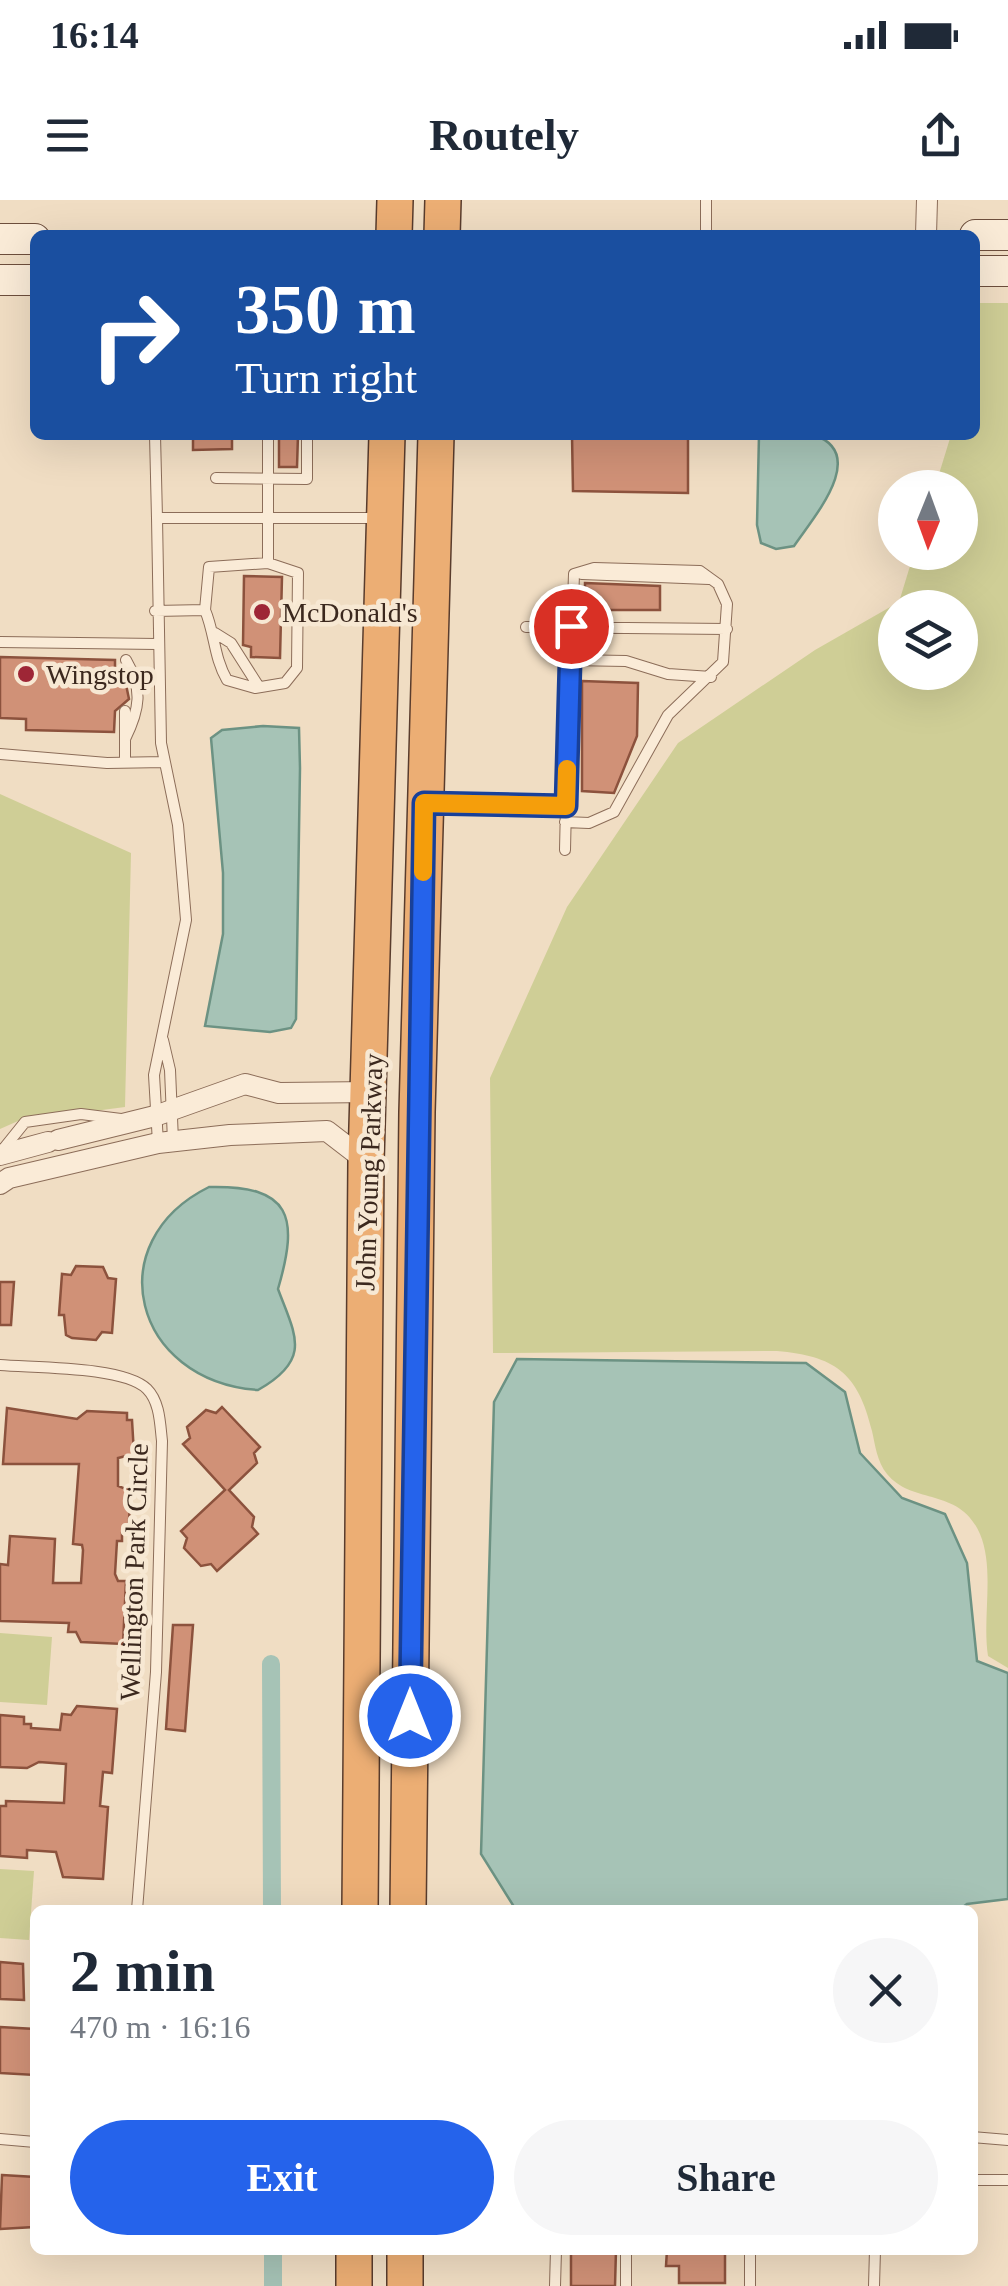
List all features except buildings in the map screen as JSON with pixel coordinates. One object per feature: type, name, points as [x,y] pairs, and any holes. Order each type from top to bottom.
[{"type":"highway","points":[[394,230],[395,200]]},
{"type":"highway","points":[[442,230],[443,200]]},
{"type":"highway","name":"John Young Parkway","points":[[360,1905],[366,1161],[372,1092],[388,440]]},
{"type":"highway","name":"John Young Parkway","points":[[408,1905],[417,1112],[436,440]]},
{"type":"highway","points":[[374,1007],[386,1081],[417,1112]]},
{"type":"highway","points":[[372,1092],[396,1112],[394,1378],[413,1437]]},
{"type":"highway","points":[[354,2255],[354,2286]]},
{"type":"highway","points":[[405,2255],[405,2286]]},
{"type":"main road","points":[[980,235],[1008,235]]},
{"type":"main road","points":[[0,238],[30,239]]},
{"type":"main road","points":[[980,270],[1008,270]]},
{"type":"main road","points":[[0,280],[30,280]]},
{"type":"street","points":[[926,230],[927,200]]},
{"type":"street","points":[[6,1153],[155,1116],[245,1084],[280,1094],[372,1092]]},
{"type":"street","points":[[0,1184],[29,1173],[166,1142],[327,1132],[366,1161]]},
{"type":"lane","points":[[706,200],[706,230]]},
{"type":"lane","points":[[156,440],[156,644],[165,762],[178,825],[186,920],[154,1074],[155,1116],[166,1142]]},
{"type":"lane","points":[[268,563],[268,478],[273,448],[270,440]]},
{"type":"lane","points":[[216,478],[307,478],[302,449],[305,440]]},
{"type":"lane","points":[[157,518],[385,518]]},
{"type":"lane","points":[[268,563],[298,573],[297,668],[285,683],[260,687],[227,680],[216,661],[215,633],[205,610],[209,567],[268,563]]},
{"type":"lane","points":[[564,850],[571,626],[574,574],[594,568],[700,571],[710,578],[726,604],[723,662],[668,715],[614,812],[589,823],[565,822]]},
{"type":"lane","points":[[155,611],[205,610]]},
{"type":"lane","points":[[526,626],[726,629]]},
{"type":"lane","points":[[215,633],[231,643],[260,687]]},
{"type":"lane","points":[[0,642],[156,644]]},
{"type":"lane","points":[[126,643],[126,674]]},
{"type":"lane","points":[[125,739],[138,712],[139,682],[126,660]]},
{"type":"lane","points":[[570,660],[626,660],[668,674],[710,676]]},
{"type":"lane","points":[[125,711],[125,762]]},
{"type":"lane","points":[[0,754],[165,762]]},
{"type":"lane","points":[[424,803],[566,806]]},
{"type":"lane","points":[[162,1034],[155,1116],[166,1142]]},
{"type":"lane","points":[[29,1173],[6,1153],[14,1131],[35,1119],[81,1114],[155,1116]]},
{"type":"lane","name":"Wellington Park Circle","points":[[0,1366],[118,1376],[149,1390],[158,1410],[162,1441],[156,1672],[137,1905]]},
{"type":"lane","points":[[0,2138],[30,2141]]},
{"type":"lane","points":[[978,2138],[1008,2140]]},
{"type":"lane","points":[[978,2180],[1008,2180]]},
{"type":"lane","points":[[555,2286],[556,2255]]},
{"type":"lane","points":[[626,2255],[626,2286]]},
{"type":"lane","points":[[750,2255],[750,2286]]},
{"type":"lane","points":[[874,2255],[874,2286]]},
{"type":"shaded area","points":[[980,303],[1008,303],[1008,1668],[988,1656],[988,1578],[980,1534],[961,1509],[909,1490],[887,1474],[859,1394],[841,1371],[828,1363],[777,1351],[493,1353],[490,1078],[567,907],[678,743],[815,650],[878,614],[878,690],[978,690],[978,590],[903,590],[909,570],[978,570],[978,470],[940,470],[949,440],[980,440]]},
{"type":"shaded area","points":[[759,440],[823,440],[830,444],[837,457],[832,487],[794,546],[776,549],[761,543],[757,525]]},
{"type":"shaded area","points":[[299,728],[300,768],[296,1019],[291,1028],[270,1032],[205,1026],[223,934],[223,873],[211,738],[222,730]]},
{"type":"shaded area","points":[[0,794],[131,853],[125,1107],[18,1121],[0,1129]]},
{"type":"shaded area","points":[[209,1187],[237,1188],[273,1199],[287,1225],[288,1242],[278,1289],[294,1333],[293,1357],[287,1368],[258,1390],[215,1381],[182,1362],[158,1336],[145,1306],[143,1273],[152,1241],[174,1211]]},
{"type":"shaded area","points":[[517,1359],[806,1363],[845,1392],[860,1453],[902,1498],[945,1514],[967,1563],[977,1661],[1008,1673],[1008,1899],[966,1905],[513,1905],[481,1854],[494,1402]]},
{"type":"shaded area","points":[[0,1633],[52,1637],[47,1705],[0,1702]]},
{"type":"shaded area","points":[[0,1869],[34,1871],[29,1940],[0,1938]]},
{"type":"waterway","points":[[271,1664],[272,1905]]},
{"type":"waterway","points":[[273,2255],[273,2286]]},
{"type":"slow traffic","points":[[423,872],[424,803],[566,806],[567,769]]},
{"type":"place","name":"McDonald's","points":[[262,612]]},
{"type":"place","name":"Wingstop","points":[[26,674]]},
{"type":"route","points":[[410,1716],[424,803],[566,806],[571,626]]}]
